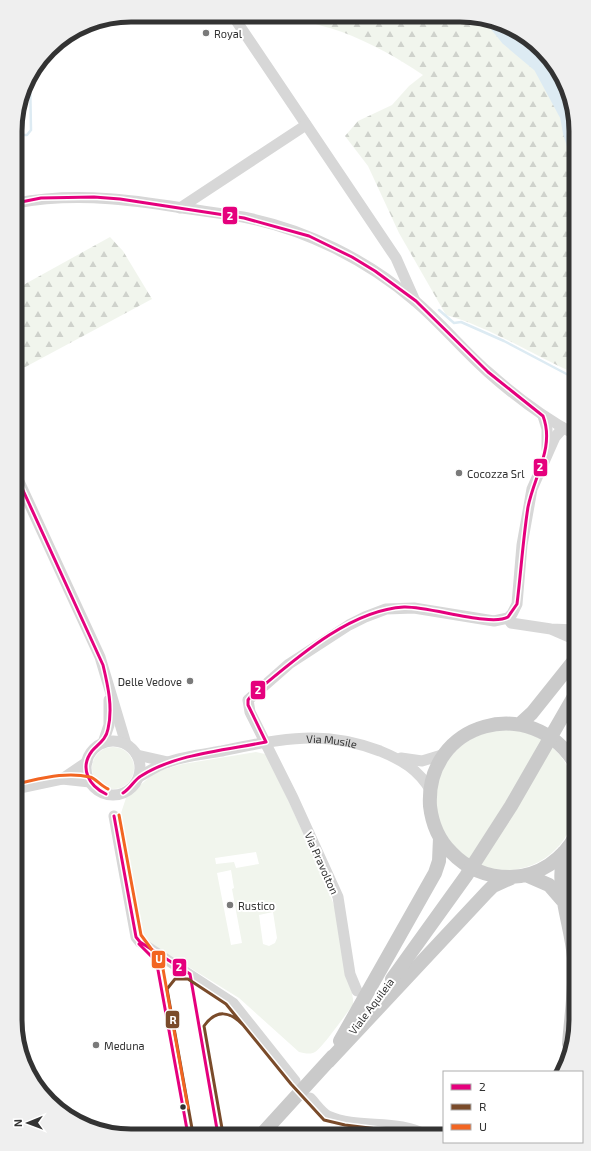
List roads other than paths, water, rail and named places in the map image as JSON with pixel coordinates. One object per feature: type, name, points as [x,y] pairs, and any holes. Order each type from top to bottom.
[{"type":"main road","points":[[520,724],[532,713],[569,667]]},
{"type":"main road","name":"Viale Aquileia","points":[[267,1129],[328,1062],[392,979],[466,876],[511,806],[569,705]]},
{"type":"main road","points":[[562,900],[549,885],[520,876],[488,875],[471,868],[456,858],[440,838],[432,815],[431,791],[436,772],[446,754],[460,739],[479,728],[499,723],[520,724],[543,732],[553,738],[562,746],[569,756]]},
{"type":"main road","points":[[328,1062],[435,872],[439,860],[440,838]]},
{"type":"main road","points":[[328,1062],[493,886],[547,866],[564,852],[569,845]]},
{"type":"main road","points":[[564,852],[561,866],[562,900],[569,926]]},
{"type":"street","points":[[237,22],[396,258],[416,301]]},
{"type":"street","points":[[180,208],[306,125]]},
{"type":"street","points":[[22,202],[41,198],[94,197],[244,218],[309,236],[358,260],[376,271],[416,301],[488,372],[544,416],[569,431]]},
{"type":"street","points":[[544,416],[548,440],[544,461]]},
{"type":"street","points":[[266,742],[248,705],[248,700],[251,696],[295,660],[329,637],[364,617],[386,609],[402,607],[494,621],[508,618],[512,614],[517,604],[528,508],[532,489],[555,437],[563,428]]},
{"type":"street","points":[[22,488],[103,665],[109,692],[126,744],[136,755],[140,766],[139,777],[131,788],[117,795],[103,793],[90,782],[86,770],[87,762],[93,750],[103,743],[115,741],[126,744]]},
{"type":"street","points":[[508,618],[511,623],[550,629],[569,630]]},
{"type":"street","points":[[550,629],[569,637]]},
{"type":"street","points":[[103,743],[109,725],[109,692]]},
{"type":"street","name":"Via Musile","points":[[139,777],[168,762],[266,742],[292,738],[320,737],[352,742],[395,757],[410,765],[419,773],[431,791]]},
{"type":"street","name":"Via Pravolton","points":[[266,742],[338,897],[350,974],[357,991]]},
{"type":"street","name":"Via Musile","points":[[395,757],[422,761],[446,754]]},
{"type":"street","name":"Via Musile","points":[[136,755],[168,762]]},
{"type":"street","points":[[62,779],[87,762]]},
{"type":"street","points":[[22,788],[62,779],[90,782]]},
{"type":"street","points":[[114,816],[136,937],[140,942],[229,1000],[295,1081]]},
{"type":"street","points":[[310,1098],[322,1112],[335,1118],[413,1129]]},
{"type":"waterway","points":[[501,30],[508,39],[540,66],[567,116],[569,125]]},
{"type":"waterway","points":[[22,135],[27,135],[31,130],[30,89]]},
{"type":"waterway","points":[[439,310],[454,323],[461,322],[504,341],[569,375]]},
{"type":"place","name":"Royal","points":[[206,33]]},
{"type":"place","name":"Cocozza Srl","points":[[459,473]]},
{"type":"place","name":"Delle Vedove","points":[[190,681]]},
{"type":"place","name":"Rustico","points":[[230,905]]},
{"type":"place","name":"Meduna","points":[[96,1045]]}]
